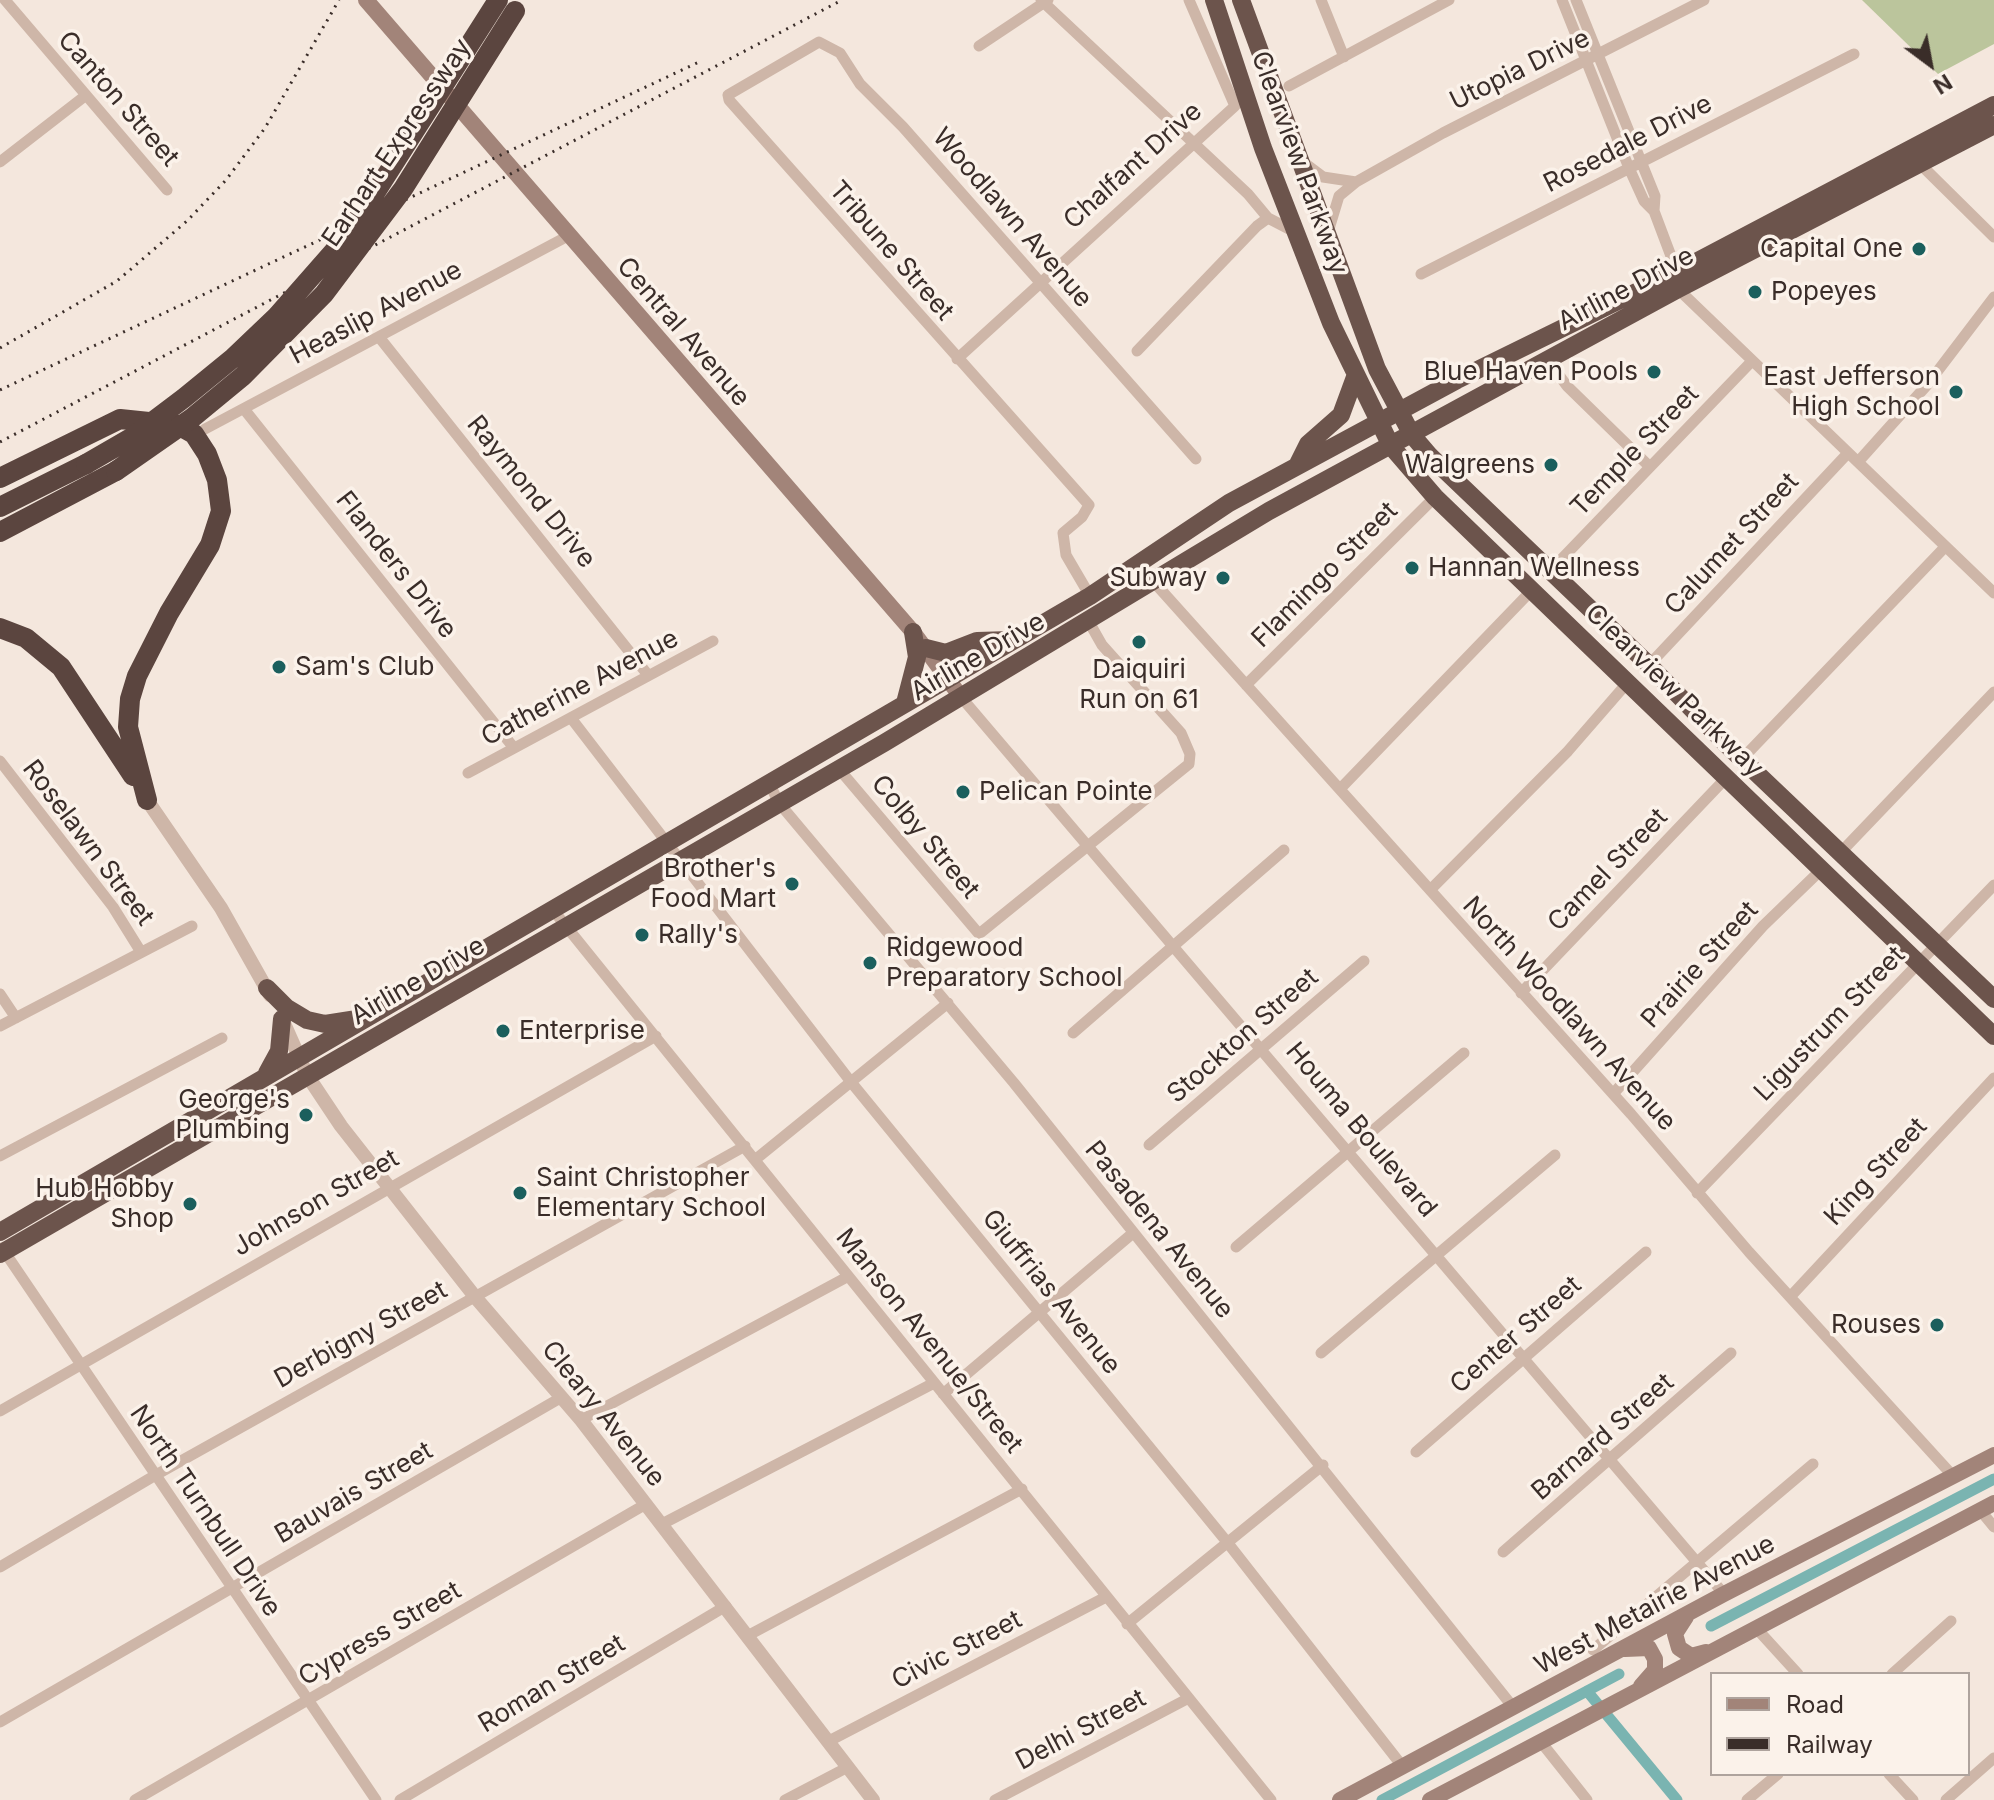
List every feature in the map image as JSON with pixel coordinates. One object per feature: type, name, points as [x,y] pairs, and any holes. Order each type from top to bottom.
[{"type":"highway","name":"Clearview Parkway","points":[[1214,0],[1295,233],[1355,377],[1391,446],[1435,497],[1994,1036]]},
{"type":"highway","name":"Clearview Parkway","points":[[1241,0],[1295,154],[1377,369],[1412,435],[1727,745],[1842,851],[1935,946],[1994,999]]},
{"type":"highway","name":"Earhart Expressway","points":[[0,507],[131,438],[233,358],[285,306],[363,212],[514,3]]},
{"type":"highway","name":"Earhart Expressway","points":[[0,532],[116,471],[192,418],[243,376],[324,294],[403,189],[514,3]]},
{"type":"highway","name":"Airline Drive","points":[[0,1232],[1090,596],[1229,503],[1399,412],[1678,281],[1914,157],[1994,105]]},
{"type":"highway","name":"Airline Drive","points":[[1914,157],[1994,125]]},
{"type":"highway","name":"Airline Drive","points":[[2,1251],[839,769],[1089,622],[1269,511],[1548,360],[1678,281]]},
{"type":"highway","points":[[1297,466],[1308,444],[1341,415],[1355,377]]},
{"type":"highway","points":[[0,478],[120,419],[178,425],[194,434],[207,454],[217,480],[221,511],[210,545],[169,613],[137,676],[130,699],[128,727],[147,800]]},
{"type":"highway","points":[[1147,585],[1157,567],[1157,551]]},
{"type":"highway","points":[[0,628],[26,638],[61,667],[82,694],[147,800]]},
{"type":"highway","points":[[905,703],[917,657],[913,632]]},
{"type":"highway","points":[[926,648],[946,653],[977,641],[1014,640]]},
{"type":"highway","points":[[1628,682],[1637,675],[1645,678],[1707,737],[1727,745]]},
{"type":"highway","points":[[267,988],[287,1008],[317,1023],[372,1016]]},
{"type":"highway","points":[[263,1078],[279,1051],[282,1019]]},
{"type":"main road","name":"Central Avenue","points":[[366,0],[913,632],[961,697]]},
{"type":"main road","name":"West Metairie Avenue","points":[[1340,1800],[1724,1594],[1994,1455]]},
{"type":"main road","points":[[1430,1800],[1987,1507]]},
{"type":"main road","points":[[1697,1609],[1682,1620],[1675,1634],[1679,1648],[1691,1656],[1722,1647]]},
{"type":"main road","points":[[1616,1652],[1633,1646],[1649,1648],[1655,1659],[1655,1670],[1644,1684],[1623,1699]]},
{"type":"street","name":"Canton Street","points":[[5,0],[167,190]]},
{"type":"street","name":"Chalfant Drive","points":[[957,359],[1038,282],[1235,106],[1189,0]]},
{"type":"street","points":[[1321,0],[1344,57]]},
{"type":"street","points":[[1289,86],[1449,0]]},
{"type":"street","points":[[1562,0],[1629,168],[1644,201],[1654,211]]},
{"type":"street","points":[[1576,0],[1655,196],[1654,211],[1678,281],[1752,361],[1994,593]]},
{"type":"street","name":"Utopia Drive","points":[[1327,237],[1332,209],[1339,196],[1356,182],[1704,0]]},
{"type":"street","points":[[979,46],[1044,1],[1268,218],[1295,233]]},
{"type":"street","name":"Woodlawn Avenue","points":[[783,60],[819,42],[840,53],[860,84],[903,127],[1196,459]]},
{"type":"street","name":"Rosedale Drive","points":[[1421,274],[1854,54]]},
{"type":"street","name":"Tribune Street","points":[[783,60],[728,95],[729,100],[1089,505],[1082,517],[1063,533],[1066,555],[1090,596]]},
{"type":"street","points":[[0,162],[85,96]]},
{"type":"street","points":[[1295,154],[1323,177],[1356,182]]},
{"type":"street","points":[[1914,157],[1994,237]]},
{"type":"street","points":[[1137,351],[1268,218]]},
{"type":"street","name":"Heaslip Avenue","points":[[205,429],[568,236]]},
{"type":"street","points":[[1858,462],[1927,385],[1994,297]]},
{"type":"street","name":"Raymond Drive","points":[[379,337],[648,675]]},
{"type":"street","points":[[1548,360],[1567,386],[1650,467]]},
{"type":"street","name":"Temple Street","points":[[1550,571],[1752,361]]},
{"type":"street","name":"Flanders Drive","points":[[244,409],[514,748]]},
{"type":"street","name":"Calumet Street","points":[[1649,665],[1848,453]]},
{"type":"street","name":"Flamingo Street","points":[[1246,685],[1435,497]]},
{"type":"street","points":[[1742,759],[1945,547]]},
{"type":"street","name":"North Woodlawn Avenue","points":[[1147,585],[1246,685],[1341,788],[1697,1193],[1953,1476]]},
{"type":"street","points":[[1341,788],[1532,590]]},
{"type":"street","points":[[1089,622],[1102,645],[1181,733],[1189,749],[1189,764],[1179,774],[1089,846]]},
{"type":"street","name":"Catherine Avenue","points":[[468,773],[713,641]]},
{"type":"street","points":[[1430,890],[1568,751],[1628,682]]},
{"type":"street","points":[[1842,851],[1994,692]]},
{"type":"street","name":"Houma Boulevard","points":[[961,697],[1438,1254],[1724,1594]]},
{"type":"street","name":"Giuffrias Avenue","points":[[571,718],[669,841],[851,1082],[1227,1542],[1403,1767]]},
{"type":"street","name":"Roselawn Street","points":[[0,761],[113,907],[141,952]]},
{"type":"street","name":"Colby Street","points":[[839,769],[978,934],[1089,846]]},
{"type":"street","name":"Camel Street","points":[[1521,993],[1727,777]]},
{"type":"street","name":"Pasadena Avenue","points":[[769,783],[779,803],[948,1003],[1323,1465],[1513,1707]]},
{"type":"street","name":"Cleary Avenue","points":[[147,800],[221,908],[267,988],[307,1075],[389,1187],[476,1298],[581,1420],[873,1800]]},
{"type":"street","points":[[1073,1033],[1176,947],[1284,850]]},
{"type":"street","name":"Prairie Street","points":[[1613,1094],[1763,926],[1823,868]]},
{"type":"street","name":"Ligustrum Street","points":[[1697,1193],[1994,885]]},
{"type":"street","name":"Manson Avenue/Street","points":[[553,910],[1271,1800]]},
{"type":"street","points":[[0,1026],[192,926]]},
{"type":"street","name":"Stockton Street","points":[[1149,1145],[1364,961]]},
{"type":"street","points":[[0,994],[16,1018]]},
{"type":"street","points":[[756,1159],[948,1003]]},
{"type":"street","name":"Johnson Street","points":[[0,1411],[656,1036]]},
{"type":"street","points":[[0,1156],[222,1038]]},
{"type":"street","points":[[1236,1247],[1464,1053]]},
{"type":"street","name":"King Street","points":[[1790,1297],[1994,1078]]},
{"type":"street","name":"Derbigny Street","points":[[0,1567],[154,1476],[745,1146]]},
{"type":"street","points":[[1321,1353],[1555,1155]]},
{"type":"street","points":[[943,1394],[1133,1233]]},
{"type":"street","name":"North Turnbull Drive","points":[[2,1251],[376,1800]]},
{"type":"street","name":"Center Street","points":[[1416,1452],[1646,1252]]},
{"type":"street","points":[[581,1420],[847,1277]]},
{"type":"street","name":"Barnard Street","points":[[1503,1552],[1731,1353]]},
{"type":"street","points":[[662,1524],[934,1383]]},
{"type":"street","name":"Bauvais Street","points":[[0,1722],[562,1397]]},
{"type":"street","points":[[1593,1650],[1813,1464]]},
{"type":"street","points":[[1127,1624],[1323,1465]]},
{"type":"street","points":[[749,1635],[1022,1489]]},
{"type":"street","name":"Cypress Street","points":[[135,1800],[646,1504]]},
{"type":"street","points":[[1987,1507],[1994,1527]]},
{"type":"street","name":"Civic Street","points":[[829,1741],[1106,1597]]},
{"type":"street","name":"Roman Street","points":[[400,1800],[726,1606]]},
{"type":"street","points":[[1894,1672],[1951,1621]]},
{"type":"street","points":[[1757,1629],[1796,1672]]},
{"type":"street","name":"Delhi Street","points":[[995,1800],[1187,1699]]},
{"type":"street","points":[[1541,1742],[1587,1800]]},
{"type":"street","points":[[1946,1800],[1994,1758]]},
{"type":"street","points":[[785,1800],[848,1767]]},
{"type":"street","points":[[1747,1800],[1776,1776]]},
{"type":"street","points":[[1891,1776],[1913,1800]]},
{"type":"green space","points":[[1862,0],[1994,0],[1994,44],[1938,74]]},
{"type":"waterway","points":[[1711,1626],[1994,1479]]},
{"type":"waterway","points":[[1382,1800],[1619,1674]]},
{"type":"waterway","points":[[1587,1691],[1677,1800]]},
{"type":"railway","points":[[0,348],[117,281],[187,221],[226,180],[265,128],[339,0]]},
{"type":"railway","points":[[0,442],[842,0]]},
{"type":"railway","points":[[0,390],[699,62]]},
{"type":"place","name":"Capital One","points":[[1919,249]]},
{"type":"place","name":"Popeyes","points":[[1755,292]]},
{"type":"place","name":"Blue Haven Pools","points":[[1654,372]]},
{"type":"place","name":"East Jefferson High School","points":[[1956,392]]},
{"type":"place","name":"Walgreens","points":[[1551,465]]},
{"type":"place","name":"Hannan Wellness","points":[[1412,568]]},
{"type":"place","name":"Subway","points":[[1223,578]]},
{"type":"place","name":"Daiquiri Run on 61","points":[[1139,642]]},
{"type":"place","name":"Sam's Club","points":[[279,667]]},
{"type":"place","name":"Pelican Pointe","points":[[963,792]]},
{"type":"place","name":"Brother's Food Mart","points":[[792,884]]},
{"type":"place","name":"Rally's","points":[[642,935]]},
{"type":"place","name":"Ridgewood Preparatory School","points":[[870,963]]},
{"type":"place","name":"Enterprise","points":[[503,1031]]},
{"type":"place","name":"George's Plumbing","points":[[306,1115]]},
{"type":"place","name":"Saint Christopher Elementary School","points":[[520,1193]]},
{"type":"place","name":"Hub Hobby Shop","points":[[190,1204]]},
{"type":"place","name":"Rouses","points":[[1937,1325]]}]
